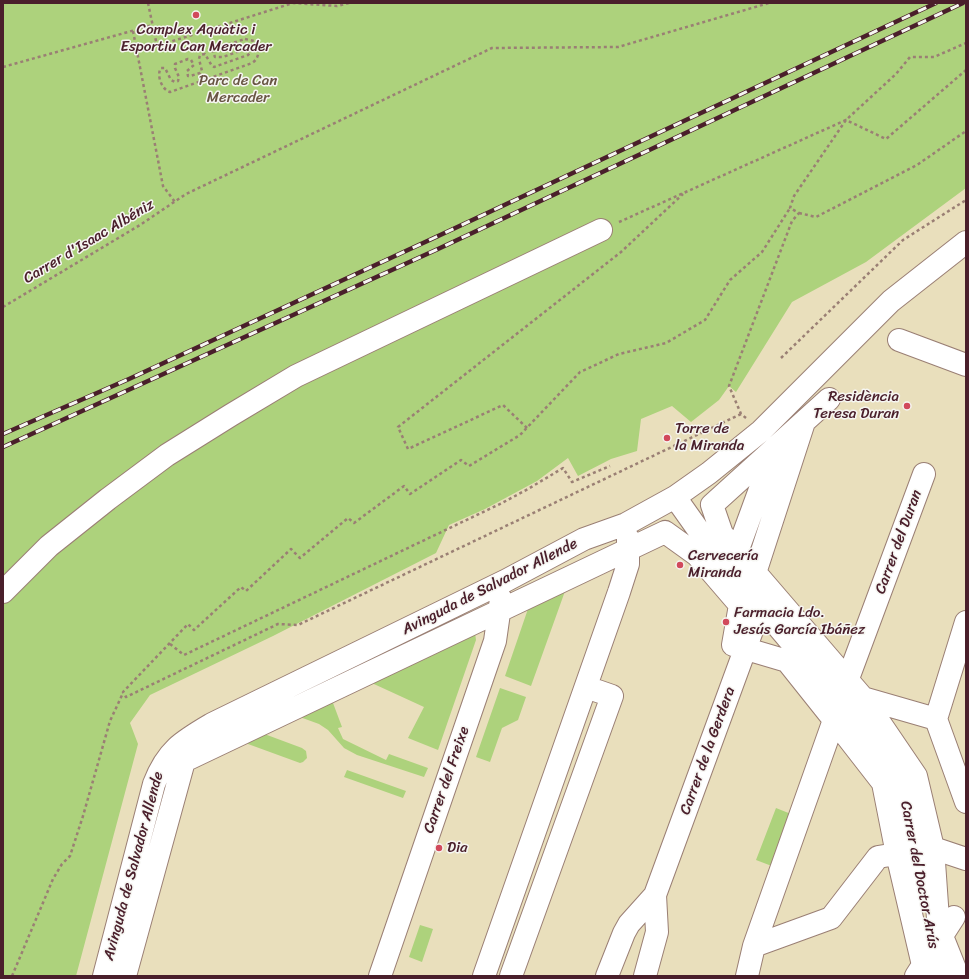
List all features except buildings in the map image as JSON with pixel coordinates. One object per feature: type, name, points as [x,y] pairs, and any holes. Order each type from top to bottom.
[{"type":"street","points":[[3,592],[49,546],[108,498],[167,455],[231,415],[296,376],[601,230]]},
{"type":"street","name":"Avinguda de Salvador Allende","points":[[104,976],[154,784],[160,768],[178,746],[212,724],[505,581],[584,539],[626,524],[675,497],[709,473],[761,431],[891,301],[966,242]]},
{"type":"street","points":[[899,340],[966,366]]},
{"type":"street","points":[[829,399],[712,505],[709,545],[740,605],[733,645],[786,661],[841,700],[863,698],[936,719]]},
{"type":"street","points":[[755,573],[805,421]]},
{"type":"street","points":[[761,431],[775,448]]},
{"type":"street","points":[[775,448],[734,561],[755,573],[841,700]]},
{"type":"street","name":"Carrer del Duran","points":[[747,976],[754,946],[841,700],[924,474]]},
{"type":"street","name":"Carrer del Doctor Arús","points":[[675,497],[709,545],[734,561],[761,606],[841,700],[883,754],[895,774],[910,810],[916,851],[938,942]]},
{"type":"street","points":[[484,976],[622,585],[628,564],[626,524]]},
{"type":"street","points":[[126,976],[184,761],[665,532],[709,545]]},
{"type":"street","name":"Carrer del Freixe","points":[[380,976],[495,641],[505,581]]},
{"type":"street","name":"Carrer de la Gerdera","points":[[608,976],[624,933],[629,924],[655,895],[761,606]]},
{"type":"street","points":[[966,622],[936,719],[966,802]]},
{"type":"street","points":[[511,976],[612,696],[586,687]]},
{"type":"street","points":[[863,698],[916,776],[916,851],[938,942],[958,976]]},
{"type":"street","points":[[754,946],[831,918],[878,857],[916,851],[966,859]]},
{"type":"street","name":"Carrer de la Gerdera","points":[[645,976],[657,932],[655,895]]},
{"type":"path","points":[[148,3],[157,46],[293,3],[337,6],[349,3]]},
{"type":"path","name":"Carrer d'Isaac Albéniz","points":[[3,307],[140,225],[186,194],[492,48],[618,47],[769,3]]},
{"type":"path","points":[[3,68],[153,25]]},
{"type":"path","points":[[133,31],[163,186],[175,202]]},
{"type":"path","points":[[245,39],[251,39],[259,48],[258,55],[252,63],[170,92],[164,89],[158,75],[159,70],[161,68],[165,68],[171,80],[173,82],[178,81],[179,77],[175,64],[190,58],[194,65],[193,67],[187,69],[188,76],[200,73],[202,68],[199,59],[202,54],[205,54],[214,67],[248,55],[250,50],[245,49],[216,58],[214,57],[213,52],[217,48],[245,39]]},
{"type":"path","points":[[12,976],[53,879],[62,864],[70,856],[110,721],[123,692],[188,624],[194,630],[241,587],[246,591],[291,548],[300,558],[348,518],[354,523],[404,486],[410,494],[461,460],[470,466],[520,436],[580,372],[619,354],[666,343],[705,320],[730,280],[762,252],[790,208],[794,196],[846,120],[896,74],[910,57],[934,57],[966,43]]},
{"type":"path","points":[[601,230],[846,120],[886,139],[966,70]]},
{"type":"path","points":[[790,208],[799,213],[816,217],[917,165],[966,131]]},
{"type":"path","points":[[527,428],[503,406],[408,449],[398,427],[621,252],[685,192]]},
{"type":"path","points":[[781,358],[903,240],[966,200]]},
{"type":"path","points":[[761,431],[741,414],[729,386],[792,221],[799,213]]},
{"type":"path","points":[[123,692],[126,697],[278,624],[298,625],[741,414]]},
{"type":"path","points":[[170,644],[184,655],[502,503],[563,468],[572,482],[610,466]]},
{"type":"green space","name":"Parc de Can Mercader","points":[[3,3],[966,3],[966,188],[866,262],[792,302],[736,392],[729,386],[719,400],[691,422],[672,406],[641,419],[637,451],[611,459],[578,476],[568,458],[537,481],[485,509],[449,525],[436,553],[273,636],[150,695],[130,723],[138,744],[76,976],[3,976]]},
{"type":"green space","points":[[569,580],[531,686],[505,676],[530,603]]},
{"type":"green space","points":[[475,633],[476,640],[438,750],[408,738],[424,707],[363,679]]},
{"type":"green space","points":[[500,688],[526,697],[518,720],[502,728],[490,762],[476,757]]},
{"type":"green space","points":[[330,695],[342,727],[338,728],[343,739],[386,760],[389,754],[428,768],[424,777],[357,755],[344,748],[328,730],[319,724],[297,716]]},
{"type":"green space","points":[[259,732],[302,748],[306,751],[307,758],[300,763],[248,744],[245,741]]},
{"type":"green space","points":[[347,770],[406,791],[403,798],[344,777]]},
{"type":"green space","points":[[776,808],[796,816],[777,868],[756,860]]},
{"type":"green space","points":[[420,925],[433,929],[422,962],[409,957]]},
{"type":"railway","points":[[3,434],[129,379],[936,3]]},
{"type":"railway","points":[[3,447],[438,249],[963,3]]},
{"type":"place","name":"Complex Aquàtic i Esportiu Can Mercader","points":[[196,15]]},
{"type":"place","name":"Residència Teresa Duran","points":[[907,406]]},
{"type":"place","name":"Torre de la Miranda","points":[[667,438]]},
{"type":"place","name":"Cervecería Miranda","points":[[680,565]]},
{"type":"place","name":"Farmacia Ldo. Jesús García Ibáñez","points":[[726,622]]},
{"type":"place","name":"Dia","points":[[439,848]]}]
